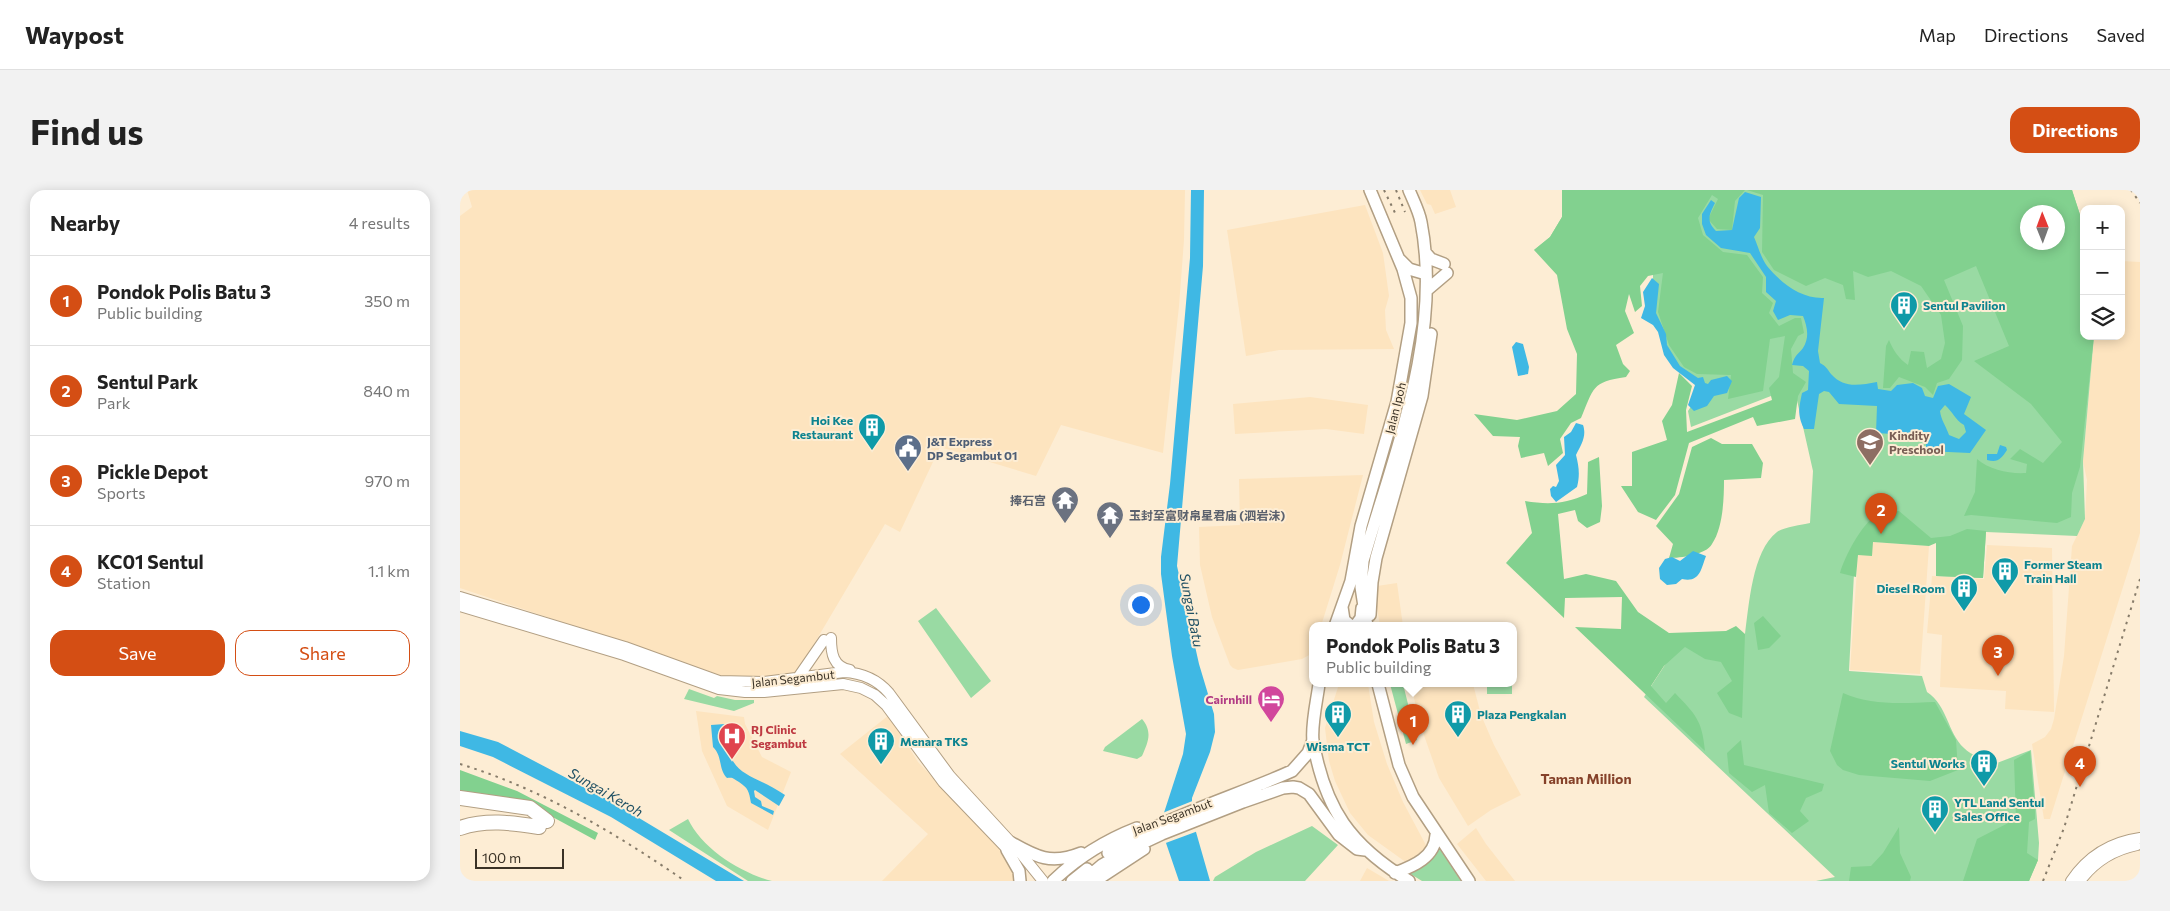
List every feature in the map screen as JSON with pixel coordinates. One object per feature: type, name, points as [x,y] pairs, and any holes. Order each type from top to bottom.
[{"type":"highway","points":[[460,798],[530,808],[543,824],[490,822],[460,828]]},
{"type":"main road","name":"Jalan Ipoh","points":[[1336,622],[1351,581],[1361,526],[1402,379],[1411,323],[1411,298],[1403,269],[1370,190]]},
{"type":"main road","name":"Jalan Ipoh","points":[[1366,622],[1361,581],[1363,561],[1416,378],[1424,330],[1427,290],[1425,252],[1421,221],[1409,190]]},
{"type":"main road","points":[[1371,622],[1372,582],[1376,558],[1425,380],[1431,334],[1430,303],[1427,290],[1445,268],[1431,259],[1425,252]]},
{"type":"main road","points":[[1396,256],[1409,269],[1426,274],[1417,283],[1411,298]]},
{"type":"main road","name":"Jalan Segambut","points":[[460,597],[625,647],[719,681],[754,683],[844,672],[861,674],[878,682],[886,689],[950,776],[1009,846],[1034,881]]},
{"type":"main road","points":[[1358,622],[1361,618],[1363,604]]},
{"type":"main road","name":"Jalan Segambut","points":[[460,606],[624,655],[706,685],[729,690],[764,692],[843,684],[853,685],[880,700],[902,725],[943,782],[1009,846],[1034,867],[1043,881]]},
{"type":"main road","points":[[1342,606],[1346,622]]},
{"type":"main road","points":[[797,679],[828,639],[836,663],[845,669],[861,674]]},
{"type":"main road","points":[[729,690],[810,684],[818,682],[826,675],[832,679],[856,681],[876,690],[888,701],[902,725]]},
{"type":"main road","points":[[1072,881],[1097,860],[1128,840],[1292,771],[1308,753],[1313,740],[1319,687]]},
{"type":"main road","points":[[1379,687],[1399,764],[1413,797],[1436,835],[1468,881]]},
{"type":"main road","points":[[1313,740],[1328,795],[1341,820],[1365,850],[1409,881]]},
{"type":"main road","points":[[1084,881],[1102,865],[1162,834],[1283,788],[1299,788],[1309,794],[1339,835],[1356,848],[1365,850]]},
{"type":"main road","name":"Jalan Segambut","points":[[1053,881],[1066,868],[1116,836],[1246,791]]},
{"type":"main road","name":"Jalan Segambut","points":[[1095,881],[1154,843],[1238,804]]},
{"type":"main road","points":[[1395,872],[1413,865],[1429,854],[1436,842],[1436,835]]},
{"type":"main road","points":[[2071,881],[2083,866],[2098,853],[2114,844],[2140,838]]},
{"type":"main road","points":[[2080,881],[2097,862],[2106,856],[2118,850],[2140,845]]},
{"type":"main road","points":[[1009,846],[1031,855],[1058,860],[1100,846]]},
{"type":"main road","points":[[1009,846],[1017,866],[1020,881]]},
{"type":"shaded area","points":[[467,190],[1185,190],[1184,240],[1179,306],[1163,453],[1061,425],[1036,476],[940,447],[900,532],[885,524],[798,671],[784,675],[747,678],[726,677],[460,588],[460,216],[472,207]]},
{"type":"shaded area","points":[[1420,190],[1450,190],[1456,207],[1435,214]]},
{"type":"shaded area","points":[[1365,205],[1383,253],[1389,296],[1385,310],[1386,330],[1394,349],[1279,350],[1246,356],[1227,230]]},
{"type":"shaded area","points":[[2125,261],[2140,262],[2140,533],[2050,819],[2044,819],[2032,744],[2045,737],[2051,729],[2054,719],[2064,656],[2072,546],[2085,519],[2087,480],[2083,461],[2094,340],[2125,340]]},
{"type":"shaded area","points":[[1310,397],[1368,405],[1364,434],[1326,429],[1235,434],[1233,404]]},
{"type":"shaded area","points":[[1363,475],[1340,565],[1322,622],[1309,622],[1309,655],[1302,659],[1238,670],[1230,665],[1212,617],[1200,565],[1199,527],[1240,525],[1239,479]]},
{"type":"shaded area","points":[[1873,542],[1929,546],[1920,674],[1850,670],[1858,555]]},
{"type":"shaded area","points":[[1987,545],[2052,548],[2054,712],[2005,709],[2006,691],[1940,687],[1942,635],[1927,633],[1932,576],[1984,579]]},
{"type":"shaded area","points":[[1397,583],[1402,622],[1379,622],[1375,595],[1377,586]]},
{"type":"shaded area","points":[[1338,687],[1368,687],[1374,722],[1387,764],[1403,802],[1428,852],[1407,863],[1368,835],[1350,813],[1335,781],[1329,761],[1325,728]]},
{"type":"shaded area","points":[[1412,687],[1474,687],[1481,715],[1494,745],[1521,795],[1491,810],[1468,826],[1439,778],[1419,721]]},
{"type":"shaded area","points":[[696,711],[744,717],[745,724],[762,757],[791,772],[768,830],[727,806],[702,751]]},
{"type":"shaded area","points":[[889,715],[918,762],[1010,858],[1015,872],[1014,881],[882,881],[928,834],[840,754]]},
{"type":"shaded area","points":[[1476,828],[1515,881],[1486,881],[1457,844]]},
{"type":"shaded area","points":[[1367,868],[1389,881],[1360,881]]},
{"type":"green space","points":[[1562,190],[2072,190],[2080,215],[2080,340],[2094,340],[2083,461],[2085,519],[2077,536],[1986,532],[1983,578],[1936,576],[1936,543],[1875,538],[1855,554],[1849,671],[1922,676],[1927,692],[1939,704],[1958,742],[1967,751],[1975,755],[1997,763],[2031,750],[2039,843],[2038,860],[2029,881],[1816,881],[1835,877],[1644,697],[1680,642],[1745,634],[1750,594],[1762,552],[1769,541],[1780,530],[1810,523],[1813,471],[1794,387],[1691,427],[1688,411],[1704,387],[1675,364],[1653,314],[1653,269],[1534,250],[1550,237],[1562,217]]},
{"type":"green space","points":[[1562,190],[1745,190],[1735,201],[1732,230],[1717,229],[1708,219],[1718,199],[1712,195],[1698,218],[1703,235],[1723,252],[1747,255],[1763,277],[1762,293],[1773,303],[1769,313],[1779,326],[1795,318],[1801,318],[1804,333],[1798,336],[1791,349],[1793,373],[1806,382],[1798,396],[1795,419],[1757,426],[1753,417],[1689,443],[1675,495],[1656,520],[1638,512],[1621,486],[1632,486],[1632,452],[1667,440],[1662,421],[1672,405],[1679,373],[1692,386],[1686,410],[1687,432],[1772,400],[1769,388],[1779,377],[1785,336],[1770,339],[1763,391],[1728,399],[1731,375],[1697,374],[1684,367],[1669,345],[1658,312],[1663,273],[1648,276],[1640,286],[1642,306],[1635,312],[1629,294],[1625,311],[1634,333],[1616,345],[1623,364],[1630,371],[1626,377],[1606,381],[1595,388],[1581,418],[1571,423],[1560,439],[1563,453],[1548,466],[1544,453],[1521,458],[1518,446],[1520,437],[1493,436],[1474,414],[1517,420],[1557,411],[1576,394],[1577,354],[1567,329],[1557,275],[1534,250],[1550,237],[1562,217]]},
{"type":"green space","points":[[1747,190],[2072,190],[2080,215],[2080,340],[2094,340],[2080,467],[2072,493],[2071,517],[2057,523],[1971,515],[1964,516],[1975,492],[1977,459],[1988,466],[2000,470],[2026,473],[2027,464],[2010,459],[2020,449],[2043,463],[2062,442],[2031,404],[1974,361],[2009,346],[1976,266],[1944,280],[1963,326],[1962,360],[1949,379],[1937,383],[1933,395],[1925,387],[1899,377],[1890,388],[1883,388],[1886,346],[1889,340],[1897,354],[1908,365],[1911,351],[1924,352],[1927,368],[1941,359],[1945,343],[1941,315],[1921,286],[1891,271],[1868,277],[1853,271],[1855,300],[1846,299],[1843,285],[1825,278],[1806,286],[1774,270],[1762,252],[1763,195]]},
{"type":"green space","points":[[1711,438],[1722,444],[1752,444],[1763,463],[1761,478],[1724,480],[1721,522],[1712,544],[1709,548],[1699,553],[1669,558],[1673,544],[1656,526],[1679,494],[1692,447]]},
{"type":"green space","points":[[1599,457],[1602,506],[1600,522],[1587,528],[1578,521],[1575,510],[1558,514],[1564,579],[1586,574],[1616,581],[1638,612],[1669,633],[1726,631],[1736,626],[1745,634],[1742,718],[1729,713],[1717,693],[1732,681],[1721,662],[1705,659],[1685,647],[1664,666],[1651,686],[1666,703],[1675,693],[1688,707],[1700,725],[1705,751],[1575,627],[1621,629],[1622,597],[1565,598],[1564,618],[1506,563],[1532,533],[1525,501],[1557,503],[1587,494],[1588,462]]},
{"type":"green space","points":[[1899,511],[1931,538],[1950,536],[1967,529],[1986,531],[1983,578],[1936,576],[1936,543],[1929,546],[1873,542],[1872,556],[1858,555],[1856,577],[1840,573],[1854,542],[1865,526],[1876,516]]},
{"type":"green space","points":[[936,608],[991,681],[971,698],[918,621]]},
{"type":"green space","points":[[1763,616],[1781,636],[1769,648],[1758,650],[1754,623]]},
{"type":"green space","points":[[1391,687],[1404,687],[1417,740],[1406,744]]},
{"type":"green space","points":[[1487,687],[1512,687],[1512,694],[1487,694]]},
{"type":"green space","points":[[689,689],[714,698],[717,696],[735,700],[754,700],[754,703],[734,711],[684,699]]},
{"type":"green space","points":[[1843,693],[1876,702],[1935,702],[1956,740],[1958,770],[1930,781],[1859,775],[1843,770],[1837,765],[1830,751]]},
{"type":"green space","points":[[1142,719],[1147,728],[1148,742],[1142,756],[1137,759],[1103,751],[1105,747]]},
{"type":"green space","points":[[1741,740],[1744,765],[1824,784],[1822,791],[1806,798],[1800,811],[1809,821],[1792,833],[1769,813],[1765,785],[1752,792],[1729,773],[1727,753]]},
{"type":"green space","points":[[2030,751],[2035,819],[2029,822],[2027,853],[2038,860],[2029,881],[1963,881],[1977,839],[2016,819],[2014,760]]},
{"type":"green space","points":[[460,770],[517,791],[598,833],[595,840],[525,802],[460,794]]},
{"type":"green space","points":[[688,819],[694,830],[713,850],[735,866],[772,881],[748,881],[669,830]]},
{"type":"green space","points":[[1312,826],[1338,845],[1305,881],[1213,881],[1215,877],[1256,852]]},
{"type":"green space","points":[[1899,827],[1900,853],[1911,877],[1910,881],[1849,881],[1851,867],[1871,866],[1883,853]]},
{"type":"green space","points":[[1439,848],[1461,881],[1422,881],[1409,873]]},
{"type":"water","points":[[1191,190],[1204,190],[1203,266],[1177,566],[1199,664],[1214,714],[1215,732],[1210,752],[1192,798],[1192,815],[1210,881],[1179,881],[1166,843],[1162,819],[1183,754],[1186,734],[1172,656],[1161,574],[1161,557],[1170,484],[1190,258]]},
{"type":"water","points":[[1745,192],[1761,197],[1760,228],[1754,237],[1767,266],[1792,289],[1807,296],[1824,298],[1818,351],[1820,363],[1836,379],[1847,384],[1858,385],[1877,382],[1878,389],[1891,391],[1897,385],[1913,383],[1922,388],[1925,396],[1933,398],[1938,386],[1949,384],[1971,397],[1964,414],[1986,430],[1970,453],[1926,451],[1926,436],[1876,433],[1877,406],[1839,404],[1829,392],[1824,391],[1819,394],[1814,429],[1804,429],[1800,419],[1799,407],[1802,393],[1808,390],[1809,371],[1803,366],[1792,365],[1807,340],[1807,328],[1803,316],[1790,315],[1778,320],[1773,311],[1776,301],[1766,292],[1766,277],[1750,253],[1721,248],[1706,235],[1702,224],[1702,214],[1711,200],[1715,203],[1710,218],[1713,227],[1716,231],[1732,230],[1739,198]],"holes":[[[1945,405],[1958,421],[1964,425],[1966,432],[1959,439],[1949,435],[1941,417],[1940,411]]]},
{"type":"water","points":[[1652,278],[1659,284],[1656,313],[1666,334],[1667,345],[1680,366],[1698,378],[1703,377],[1705,383],[1708,384],[1711,380],[1727,376],[1732,381],[1727,393],[1714,396],[1707,406],[1694,411],[1688,405],[1695,385],[1673,368],[1664,355],[1658,332],[1653,325],[1641,318],[1645,306],[1643,292]]},
{"type":"water","points":[[1516,342],[1523,344],[1529,367],[1528,374],[1518,376],[1512,347]]},
{"type":"water","points":[[1576,423],[1583,425],[1584,429],[1583,440],[1576,455],[1579,471],[1577,487],[1556,502],[1551,496],[1550,489],[1553,486],[1556,487],[1559,481],[1556,465],[1565,455],[1564,437],[1571,432]]},
{"type":"water","points":[[2000,445],[2006,447],[2007,450],[2003,456],[1997,461],[1987,460],[1987,454],[1997,454]]},
{"type":"water","points":[[1693,551],[1706,556],[1701,570],[1696,577],[1688,580],[1682,579],[1676,584],[1667,585],[1660,579],[1659,568],[1665,559],[1672,557],[1680,561]]},
{"type":"water","points":[[725,724],[730,755],[735,764],[749,776],[785,795],[779,806],[754,791],[755,797],[761,801],[762,806],[774,811],[773,815],[751,803],[746,788],[733,778],[727,778],[722,771],[718,755],[713,747],[711,725]]},
{"type":"water","points":[[460,731],[498,742],[614,803],[744,881],[716,881],[611,817],[493,757],[460,746]]},
{"type":"pier","points":[[1195,800],[1198,831],[1163,844],[1159,820],[1160,814]]},
{"type":"railway","points":[[1384,190],[1397,217]]},
{"type":"railway","points":[[1396,190],[1405,212]]},
{"type":"railway","points":[[2131,190],[2140,203]]},
{"type":"railway","points":[[2043,881],[2064,828],[2140,579]]},
{"type":"railway","points":[[460,764],[490,774],[549,799],[605,829],[685,881]]},
{"type":"place","name":"Sentul Pavilion","points":[[1904,329]]},
{"type":"place","name":"Hoi Kee Restaurant","points":[[872,451]]},
{"type":"place","name":"Kindity Preschool","points":[[1870,466]]},
{"type":"place","name":"J&T Express DP Segambut 01","points":[[908,472]]},
{"type":"place","name":"捧石宫","points":[[1065,524]]},
{"type":"place","name":"Sentul Park","points":[[1881,534]]},
{"type":"place","name":"玉封至富财帛星君庙 (泗岩沫)","points":[[1110,539]]},
{"type":"place","name":"Former Steam Train Hall","points":[[2005,595]]},
{"type":"place","name":"Diesel Room","points":[[1964,612]]},
{"type":"place","name":"Pickle Depot","points":[[1998,676]]},
{"type":"place","name":"Cairnhill","points":[[1271,723]]},
{"type":"place","name":"Wisma TCT","points":[[1338,738]]},
{"type":"place","name":"Plaza Pengkalan","points":[[1458,738]]},
{"type":"place","name":"Pondok Polis Batu 3","points":[[1413,745]]},
{"type":"place","name":"RJ Clinic Segambut","points":[[732,760]]},
{"type":"place","name":"Menara TKS","points":[[881,765]]},
{"type":"place","name":"Sentul Works","points":[[1984,787]]},
{"type":"place","name":"KC01 Sentul","points":[[2080,787]]},
{"type":"place","name":"YTL Land Sentul Sales Office","points":[[1935,833]]},
{"type":"district","name":"Taman Million","points":[[1586,778]]},
{"type":"water label","name":"Sungai Batu","points":[[1192,610]]},
{"type":"water label","name":"Sungai Keroh","points":[[606,792]]}]
